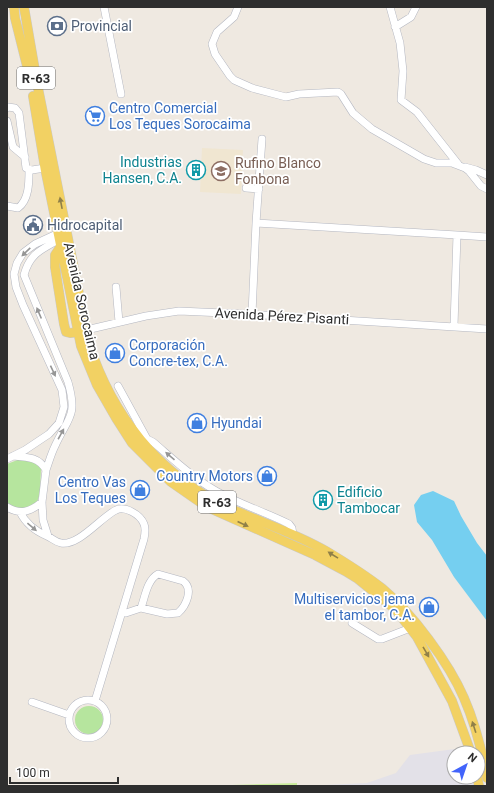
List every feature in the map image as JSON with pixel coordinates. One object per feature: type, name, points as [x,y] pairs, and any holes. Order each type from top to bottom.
[{"type":"main road","name":"Avenida Sorocaima","points":[[14,7],[11,17],[32,88],[45,168],[60,240]]},
{"type":"main road","name":"Avenida Sorocaima","points":[[27,10],[38,88],[82,331],[96,366],[126,421],[170,482],[207,507],[360,576],[384,590],[448,669],[464,697],[475,729],[487,778]]},
{"type":"main road","points":[[60,240],[56,255],[55,267],[64,324],[66,332],[70,333],[82,331]]},
{"type":"main road","name":"Avenida Sorocaima","points":[[139,440],[178,476],[203,494],[226,506],[326,551],[360,576]]},
{"type":"main road","name":"Avenida Sorocaima","points":[[414,626],[452,701],[467,745]]},
{"type":"street","points":[[104,7],[121,94]]},
{"type":"street","points":[[238,7],[234,17],[217,32],[212,44],[215,54],[234,80],[252,88],[286,97],[299,94],[338,92],[341,94],[353,114],[372,129],[424,159],[436,163],[452,163],[460,165],[487,175]]},
{"type":"street","points":[[390,7],[400,43],[403,71],[401,100],[417,112],[448,153],[460,165],[469,171],[477,182],[487,190]]},
{"type":"street","points":[[395,27],[411,17],[416,7]]},
{"type":"street","points":[[7,108],[15,108],[18,111],[26,168],[29,170],[29,183],[25,202],[18,208],[7,206]]},
{"type":"street","points":[[7,121],[12,147],[15,151],[25,157]]},
{"type":"street","points":[[252,314],[262,139]]},
{"type":"street","points":[[29,170],[45,168]]},
{"type":"street","points":[[246,188],[259,188]]},
{"type":"street","points":[[256,223],[487,237]]},
{"type":"street","points":[[454,326],[457,236]]},
{"type":"street","points":[[10,457],[49,434],[59,423],[64,406],[62,390],[23,305],[16,287],[14,274],[17,263],[23,253],[36,244],[60,240]]},
{"type":"street","points":[[48,536],[43,520],[42,502],[46,470],[55,446],[69,420],[73,399],[68,382],[24,275],[29,261],[38,251],[60,240]]},
{"type":"street","points":[[116,287],[120,322]]},
{"type":"street","name":"Avenida Pérez Pisanti","points":[[82,331],[146,316],[179,311],[252,314],[487,329]]},
{"type":"street","points":[[118,386],[139,440]]},
{"type":"street","points":[[10,457],[33,458],[40,462],[46,470]]},
{"type":"street","points":[[7,507],[20,512],[31,510],[42,502]]},
{"type":"street","points":[[20,512],[29,526],[41,534],[62,543],[70,543],[120,509],[127,510],[138,516],[144,523],[145,532],[94,701]]},
{"type":"street","points":[[122,611],[126,613],[141,608],[167,614],[178,613],[183,609],[187,601],[188,586],[184,581],[158,574],[153,577],[141,608]]},
{"type":"street","points":[[352,622],[378,639],[382,639],[414,626]]},
{"type":"street","points":[[88,700],[100,704],[104,708],[108,721],[103,732],[98,736],[86,738],[80,737],[74,733],[71,727],[69,715],[76,704],[88,700]]},
{"type":"street","points":[[32,702],[69,715]]},
{"type":"shaded area","name":"Rufino Blanco Fonbona","points":[[202,148],[243,150],[241,194],[200,192]]},
{"type":"shaded area","points":[[446,750],[446,785],[475,786],[303,786],[367,783],[396,773],[410,755]]},
{"type":"green space","points":[[20,459],[36,464],[41,468],[40,494],[37,502],[21,511],[7,503],[7,464]]},
{"type":"green space","points":[[89,706],[99,710],[103,720],[99,730],[89,734],[79,730],[75,720],[79,710]]},
{"type":"green space","points":[[297,783],[297,786],[227,786],[232,785]]},
{"type":"water","points":[[433,491],[454,501],[477,543],[487,556],[487,621],[454,577],[432,540],[417,522],[414,505],[421,495]]},
{"type":"place","name":"Provincial","points":[[57,26]]},
{"type":"place","name":"Centro Comercial Los Teques Sorocaima","points":[[95,116]]},
{"type":"place","name":"Industrias Hansen, C.A.","points":[[196,170]]},
{"type":"place","name":"Rufino Blanco Fonbona","points":[[221,171]]},
{"type":"place","name":"Hidrocapital","points":[[33,225]]},
{"type":"place","name":"Corporación Concre-tex, C.A.","points":[[115,353]]},
{"type":"place","name":"Hyundai","points":[[197,423]]},
{"type":"place","name":"Country Motors","points":[[267,476]]},
{"type":"place","name":"Centro Vas Los Teques","points":[[140,490]]},
{"type":"place","name":"Edificio Tambocar","points":[[323,500]]},
{"type":"place","name":"Multiservicios jema el tambor, C.A.","points":[[429,607]]}]
